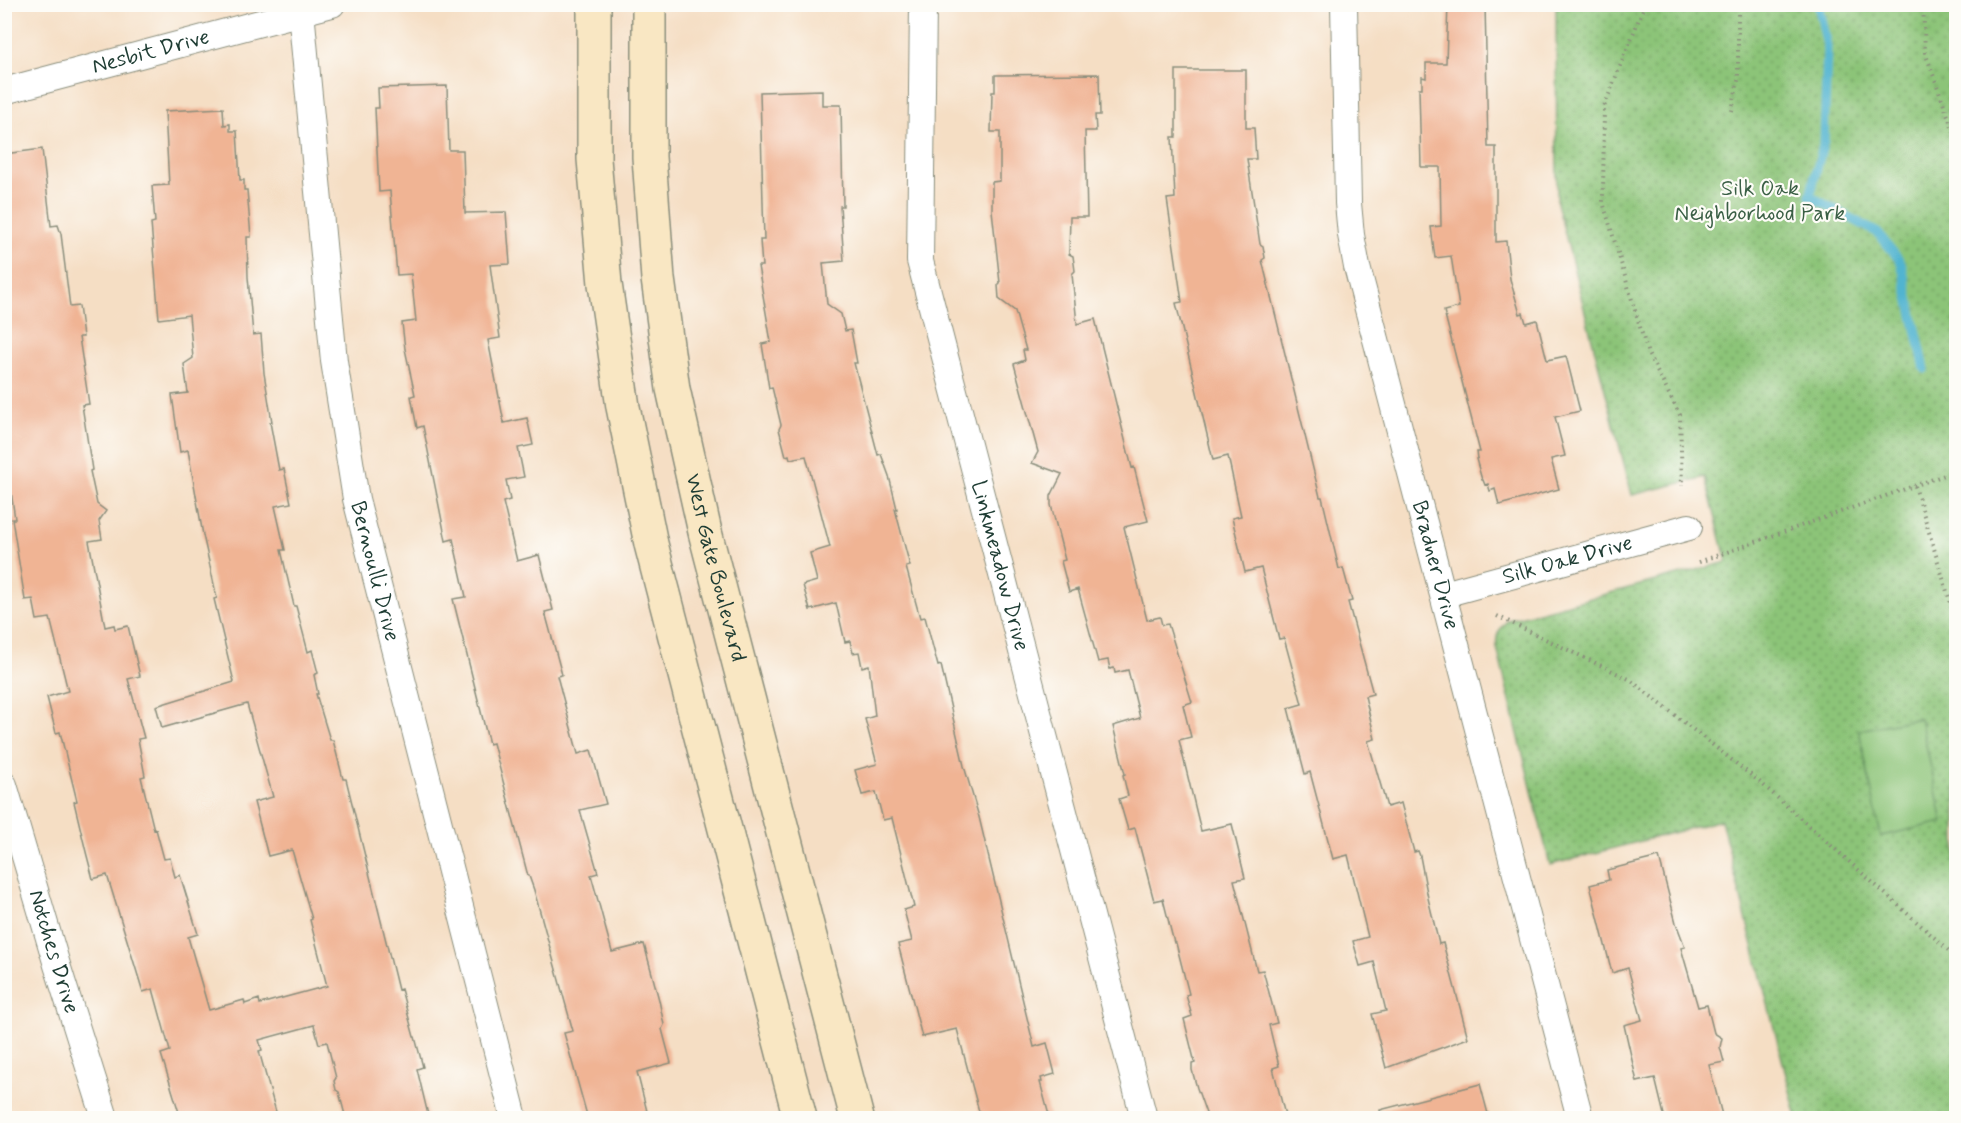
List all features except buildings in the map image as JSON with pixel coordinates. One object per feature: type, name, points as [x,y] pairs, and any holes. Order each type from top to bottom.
[{"type":"main road","points":[[594,4],[594,159],[605,284],[623,407],[651,544],[800,1119]]},
{"type":"main road","name":"West Gate Boulevard","points":[[649,4],[649,157],[658,279],[673,389],[705,532],[857,1119]]},
{"type":"street","name":"Nesbit Drive","points":[[4,90],[332,4]]},
{"type":"street","name":"Linkmeadow Drive","points":[[923,4],[920,261],[1144,1119]]},
{"type":"street","name":"Bradner Drive","points":[[1344,4],[1348,203],[1357,267],[1580,1119]]},
{"type":"street","name":"Bernoulli Drive","points":[[301,11],[334,361],[356,500],[514,1119]]},
{"type":"street","name":"Silk Oak Drive","points":[[1444,594],[1689,527]]},
{"type":"street","name":"Notches Drive","points":[[4,785],[105,1119]]},
{"type":"path","points":[[1645,4],[1604,107],[1603,202],[1648,354],[1680,415],[1682,486]]},
{"type":"path","points":[[1732,111],[1738,80],[1738,4]]},
{"type":"path","points":[[1923,4],[1924,52],[1956,138]]},
{"type":"path","points":[[1699,562],[1956,471]]},
{"type":"path","points":[[1916,486],[1956,621]]},
{"type":"path","points":[[1497,616],[1629,679],[1761,783],[1956,957]]},
{"type":"green space","name":"Silk Oak Neighborhood Park","points":[[1556,5],[1956,5],[1956,1118],[1797,1118],[1721,820],[1550,865],[1497,648],[1497,636],[1500,629],[1508,620],[1727,562],[1705,477],[1632,495],[1557,203]]},
{"type":"green space","points":[[1920,718],[1943,822],[1881,836],[1859,730]]},
{"type":"waterway","points":[[1818,4],[1827,46],[1824,141],[1810,196],[1878,233],[1901,262],[1925,369]]}]
